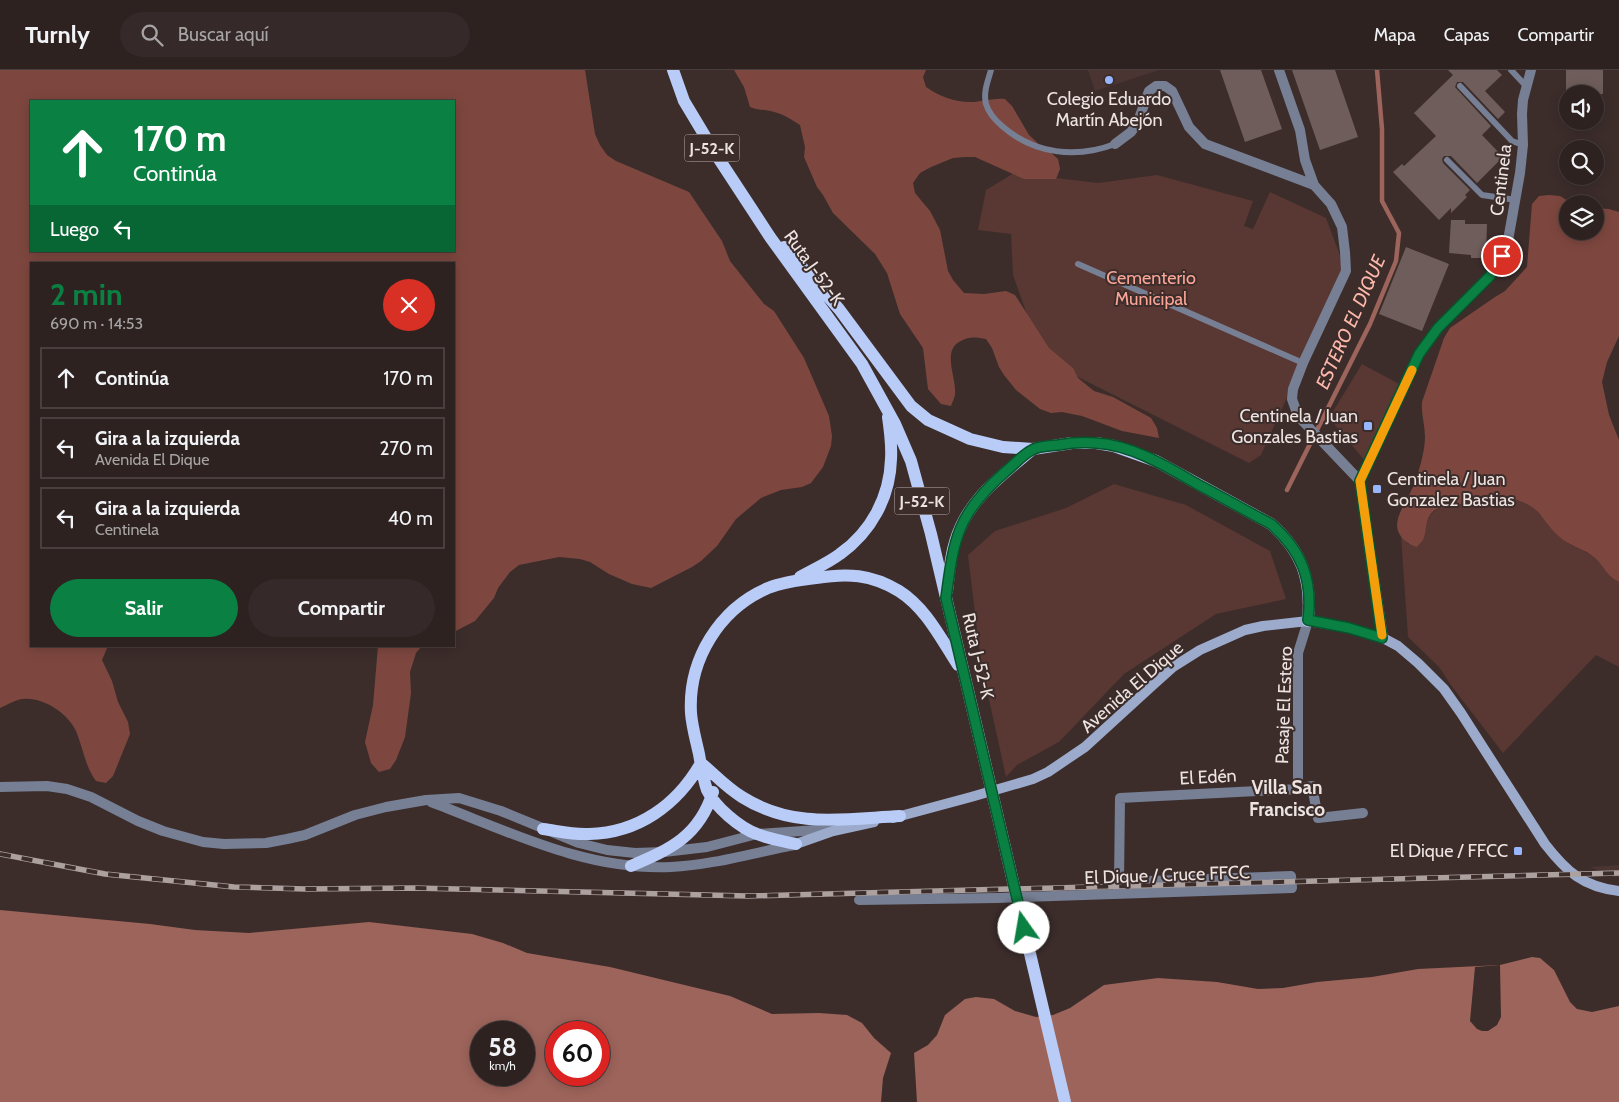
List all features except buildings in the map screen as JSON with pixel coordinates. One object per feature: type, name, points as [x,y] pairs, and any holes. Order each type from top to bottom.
[{"type":"main road","name":"Ruta J-52-K","points":[[674,70],[684,101],[721,163],[759,222],[862,364],[887,407],[911,461],[946,598],[1065,1102]]},
{"type":"main road","points":[[759,222],[818,284],[854,328],[903,396],[920,414],[936,424],[970,439],[1003,447],[1032,449],[1080,442],[1096,443],[1128,450],[1156,461],[1271,524],[1290,543],[1303,567],[1309,593],[1308,620]]},
{"type":"main road","points":[[795,580],[841,554],[861,535],[877,512],[883,500],[890,473],[891,445],[887,407]]},
{"type":"main road","points":[[946,598],[954,547],[960,526],[968,512],[988,488],[1032,449]]},
{"type":"main road","points":[[796,844],[757,834],[725,812],[711,798],[704,782],[693,729],[691,697],[697,665],[703,650],[720,624],[742,603],[769,588],[795,580],[846,574],[874,579],[900,592],[920,610],[964,673]]},
{"type":"main road","name":"Avenida El Dique","points":[[796,844],[833,832],[900,816],[1033,779],[1048,772],[1085,748],[1173,667],[1200,650],[1245,630],[1308,620],[1349,628],[1382,638],[1409,654],[1444,689],[1540,837],[1561,864],[1585,882],[1619,891]]},
{"type":"main road","points":[[701,763],[741,796],[754,804],[768,811],[797,819],[829,821],[900,816]]},
{"type":"main road","points":[[543,829],[587,834],[632,826],[653,815],[672,801],[693,776],[701,763]]},
{"type":"main road","points":[[631,866],[664,852],[688,833],[705,811],[717,777]]},
{"type":"street","points":[[1279,70],[1300,130],[1305,160],[1314,185],[1331,204],[1342,227],[1346,271],[1303,364],[1293,389],[1292,399],[1295,411],[1360,481],[1382,638]]},
{"type":"street","name":"Centinela","points":[[1360,481],[1419,354],[1448,318],[1483,284],[1500,262],[1510,234],[1516,200],[1523,144],[1522,114],[1526,86],[1531,70]]},
{"type":"street","points":[[1115,144],[1131,132],[1137,124],[1149,91],[1156,86],[1165,86],[1172,91],[1189,127],[1206,144],[1314,185]]},
{"type":"street","name":"Pasaje El Estero","points":[[1308,620],[1298,653],[1298,789],[1312,786],[1318,818],[1363,813]]},
{"type":"street","points":[[0,787],[47,786],[67,789],[91,797],[162,831],[203,842],[224,844],[259,844],[287,839],[305,835],[356,815],[386,807],[426,800],[458,798],[501,811],[579,843],[607,850],[635,853],[707,847],[757,834],[817,830],[833,832]]},
{"type":"street","name":"El Edén","points":[[1119,882],[1120,798],[1298,789]]},
{"type":"street","points":[[426,800],[562,852],[608,863],[631,866],[690,866],[796,844]]},
{"type":"street","name":"El Dique / Cruce FFCC","points":[[859,900],[997,898],[1292,888],[1291,876],[1119,882]]},
{"type":"street","points":[[1114,893],[1114,887],[1119,882]]},
{"type":"lane","points":[[991,70],[985,96],[989,111],[998,122],[1019,139],[1044,150],[1071,153],[1094,151],[1115,144]]},
{"type":"lane","points":[[1511,70],[1526,86]]},
{"type":"lane","points":[[1460,86],[1512,141],[1523,144]]},
{"type":"lane","points":[[1447,160],[1482,195],[1516,200]]},
{"type":"lane","points":[[1078,264],[1303,364]]},
{"type":"shaded area","points":[[0,70],[585,70],[595,134],[607,155],[616,161],[689,192],[722,241],[730,261],[764,304],[774,311],[804,358],[829,416],[832,436],[831,446],[823,467],[811,483],[802,487],[781,490],[761,498],[736,519],[717,546],[692,567],[651,588],[632,584],[609,574],[590,562],[580,559],[559,557],[519,565],[510,572],[498,588],[494,598],[475,621],[455,631],[455,262],[30,262],[30,647],[108,647],[102,660],[128,722],[130,734],[113,776],[106,783],[96,781],[87,763],[76,731],[61,712],[38,700],[14,701],[0,708]]},
{"type":"shaded area","points":[[734,70],[926,70],[923,77],[926,87],[949,99],[974,102],[1005,99],[1012,106],[1029,135],[1058,159],[1060,169],[1056,179],[1024,179],[975,157],[965,157],[953,158],[920,173],[913,183],[915,193],[930,211],[940,230],[948,271],[964,293],[984,294],[1006,291],[1015,295],[1049,348],[1073,368],[1078,378],[1094,391],[1113,397],[1151,418],[1157,428],[1159,438],[1122,431],[1082,416],[1062,412],[1051,413],[1040,409],[1016,390],[999,367],[992,348],[986,339],[982,338],[966,339],[954,346],[951,352],[951,366],[955,395],[951,406],[941,404],[928,389],[923,348],[900,314],[887,273],[875,254],[833,213],[817,187],[804,157],[805,147],[800,125],[781,114],[750,107],[744,87]]},
{"type":"shaded area","name":"Colegio Eduardo Martín Abejón","points":[[1088,70],[1159,70],[1095,91]]},
{"type":"shaded area","points":[[1539,196],[1559,196],[1559,240],[1604,240],[1604,209],[1619,212],[1619,336],[1607,362],[1602,382],[1609,415],[1619,440],[1619,582],[1611,577],[1591,555],[1558,536],[1534,509],[1522,502],[1507,497],[1492,495],[1477,497],[1458,505],[1435,510],[1429,516],[1423,539],[1417,547],[1404,540],[1399,534],[1397,526],[1397,521],[1417,477],[1421,463],[1425,437],[1422,402],[1444,338],[1450,328],[1505,291],[1527,267],[1532,204]]},
{"type":"shaded area","points":[[378,647],[421,647],[416,653],[410,672],[411,693],[405,737],[396,760],[390,769],[379,772],[371,763],[365,742],[373,705]]},
{"type":"shaded area","points":[[1619,865],[1619,877],[1614,877],[1590,867]]},
{"type":"shaded area","points":[[0,910],[195,930],[249,933],[369,922],[472,934],[503,943],[527,953],[610,967],[730,996],[772,1014],[819,1013],[847,1015],[862,1023],[874,1038],[891,1053],[914,1053],[928,1045],[937,1035],[945,1015],[965,999],[976,997],[994,999],[1015,1011],[1036,1017],[1053,1015],[1070,1008],[1104,985],[1158,978],[1217,982],[1258,989],[1283,988],[1317,982],[1372,977],[1418,969],[1500,965],[1532,957],[1540,958],[1554,970],[1570,1002],[1577,1009],[1592,1012],[1619,1006],[1619,1102],[0,1102]]},
{"type":"green space","name":"Cementerio Municipal","points":[[1014,173],[1098,183],[1157,175],[1253,201],[1244,226],[1253,229],[1270,192],[1326,218],[1345,269],[1261,455],[1249,463],[1068,372],[1033,331],[1013,275],[1011,234],[978,230],[986,190]]},
{"type":"green space","points":[[1362,364],[1401,385],[1366,462],[1329,418]]},
{"type":"green space","points":[[1114,484],[1186,505],[1270,551],[1286,599],[1216,614],[1124,674],[1059,742],[1017,765],[1006,777],[981,663],[968,555],[995,531],[1066,508]]},
{"type":"green space","points":[[1486,495],[1507,497],[1528,504],[1561,537],[1591,555],[1611,577],[1619,582],[1619,667],[1596,655],[1503,753],[1439,667],[1408,637],[1401,536],[1408,544],[1424,539],[1428,519],[1436,510],[1459,505]]},
{"type":"pier","points":[[1500,965],[1501,1017],[1497,1025],[1488,1031],[1482,1031],[1477,1029],[1470,1021],[1475,967]]},
{"type":"pier","points":[[891,1053],[914,1053],[917,1102],[881,1102],[883,1078]]},
{"type":"waterway","name":"ESTERO EL DIQUE","points":[[1287,490],[1370,324],[1396,261],[1399,233],[1382,201],[1382,129],[1377,70]]},
{"type":"railway","points":[[0,854],[105,874],[234,887],[305,889],[413,888],[748,896],[1619,873]]},
{"type":"slow traffic","points":[[1382,635],[1360,481],[1412,370]]},
{"type":"place","name":"Colegio Eduardo Martín Abejón","points":[[1109,80]]},
{"type":"place","name":"Centinela / Juan Gonzales Bastias","points":[[1368,426]]},
{"type":"place","name":"Centinela / Juan Gonzalez Bastias","points":[[1377,489]]},
{"type":"place","name":"El Dique / FFCC","points":[[1518,851]]},
{"type":"district","name":"Villa San Francisco","points":[[1287,798]]},
{"type":"route","points":[[1024,928],[946,598],[955,540],[960,526],[977,499],[1032,449],[1072,442],[1096,443],[1135,452],[1156,461],[1271,524],[1281,533],[1290,543],[1303,567],[1309,593],[1308,620],[1349,628],[1382,638],[1360,481],[1419,354],[1438,328],[1490,276],[1502,256]]}]
